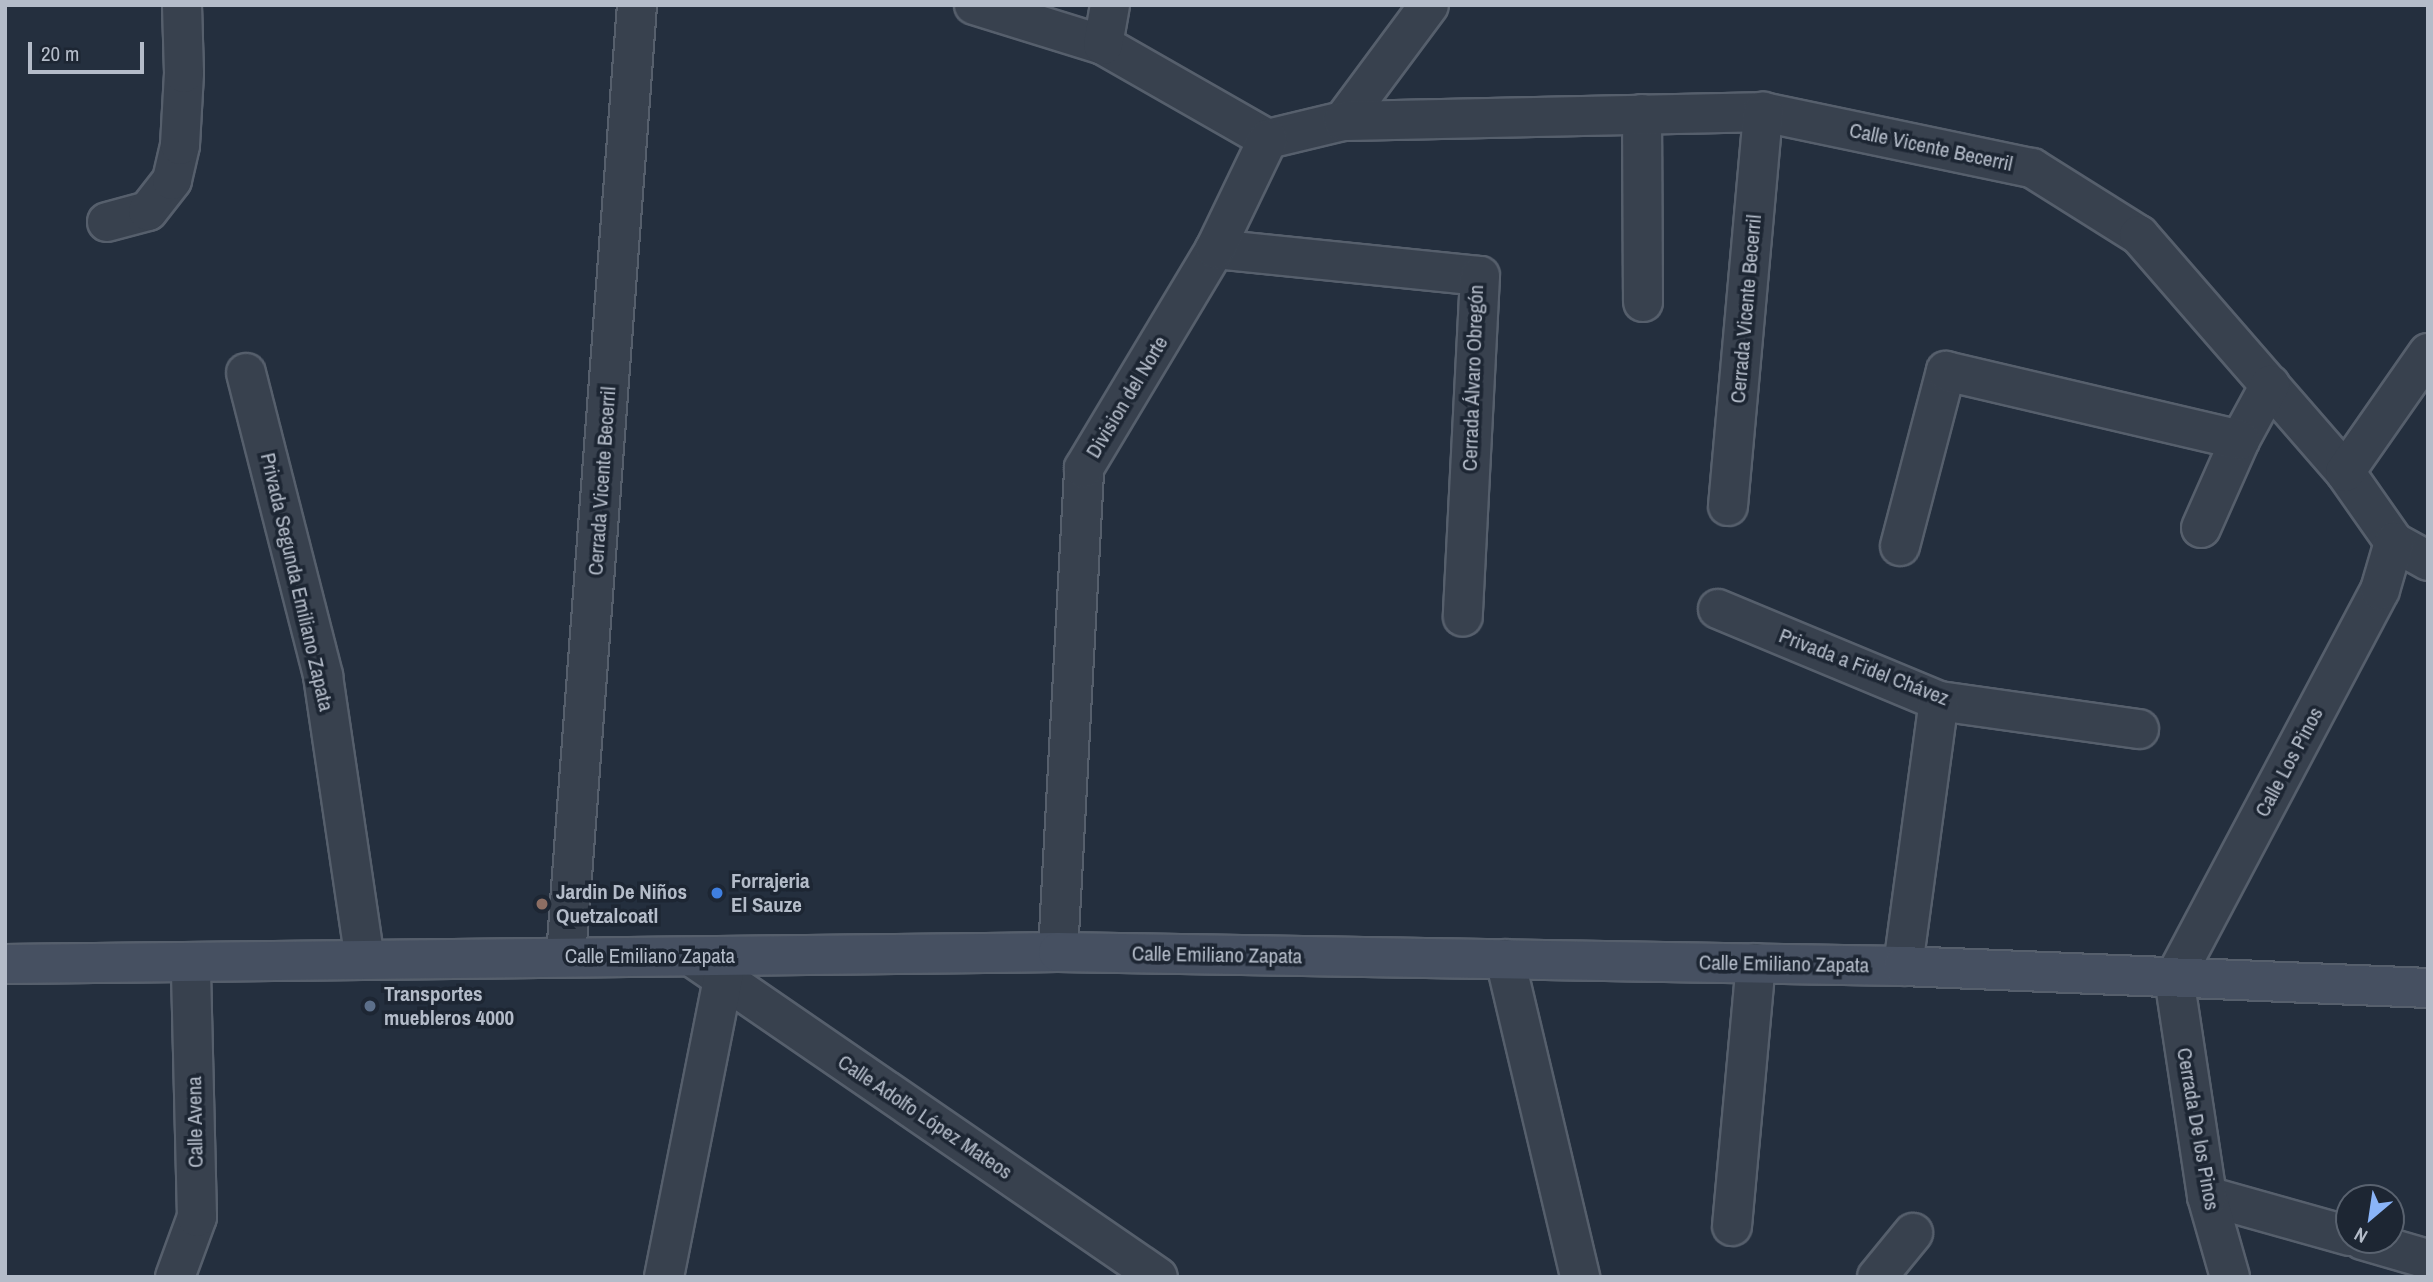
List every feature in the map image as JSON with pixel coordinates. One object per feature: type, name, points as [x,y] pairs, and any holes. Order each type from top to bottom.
[{"type":"main road","name":"Calle Emiliano Zapata","points":[[5,964],[191,964],[566,956],[707,968],[1058,952],[1903,966],[2428,988]]},
{"type":"street","points":[[107,222],[148,211],[173,180],[180,145],[184,73],[182,5]]},
{"type":"street","name":"Cerrada Vicente Becerril","points":[[566,956],[638,5]]},
{"type":"street","points":[[974,5],[1103,45],[1268,139]]},
{"type":"street","points":[[1103,45],[1110,5]]},
{"type":"street","points":[[1343,121],[1429,5]]},
{"type":"street","name":"Cerrada Vicente Becerril","points":[[1728,506],[1763,112]]},
{"type":"street","name":"Calle Vicente Becerril","points":[[1268,139],[1343,121],[1763,112],[2032,168],[2140,235],[2345,472],[2394,542],[2428,561]]},
{"type":"street","points":[[1642,114],[1643,302]]},
{"type":"street","name":"Division del Norte","points":[[1058,952],[1084,468],[1215,249],[1268,139]]},
{"type":"street","name":"Cerrada Álvaro Obregón","points":[[1215,249],[1480,276],[1463,617]]},
{"type":"street","points":[[2345,472],[2428,353]]},
{"type":"street","points":[[1900,546],[1946,371],[2240,440]]},
{"type":"street","name":"Privada Segunda Emiliano Zapata","points":[[246,373],[323,676],[365,959]]},
{"type":"street","points":[[2201,528],[2240,440],[2270,385]]},
{"type":"street","name":"Calle Los Pinos","points":[[2174,979],[2380,590],[2394,542]]},
{"type":"street","name":"Privada a Fidel Chávez","points":[[1718,608],[1939,701],[2139,729]]},
{"type":"street","points":[[1903,966],[1939,701]]},
{"type":"street","points":[[1505,959],[1580,1277]]},
{"type":"street","points":[[1732,1226],[1756,963]]},
{"type":"street","name":"Calle Avena","points":[[175,1277],[197,1217],[191,964]]},
{"type":"street","points":[[664,1277],[707,968]]},
{"type":"street","name":"Calle Adolfo López Mateos","points":[[707,968],[1158,1277]]},
{"type":"street","name":"Cerrada De los Pinos","points":[[2174,979],[2207,1196],[2230,1277]]},
{"type":"street","points":[[2207,1196],[2335,1232]]},
{"type":"street","points":[[1877,1277],[1913,1233]]},
{"type":"street","points":[[2405,1252],[2428,1259]]},
{"type":"place","name":"Forrajeria El Sauze","points":[[717,893]]},
{"type":"place","name":"Jardin De Niños Quetzalcoatl","points":[[542,904]]},
{"type":"place","name":"Transportes muebleros 4000","points":[[370,1006]]}]
